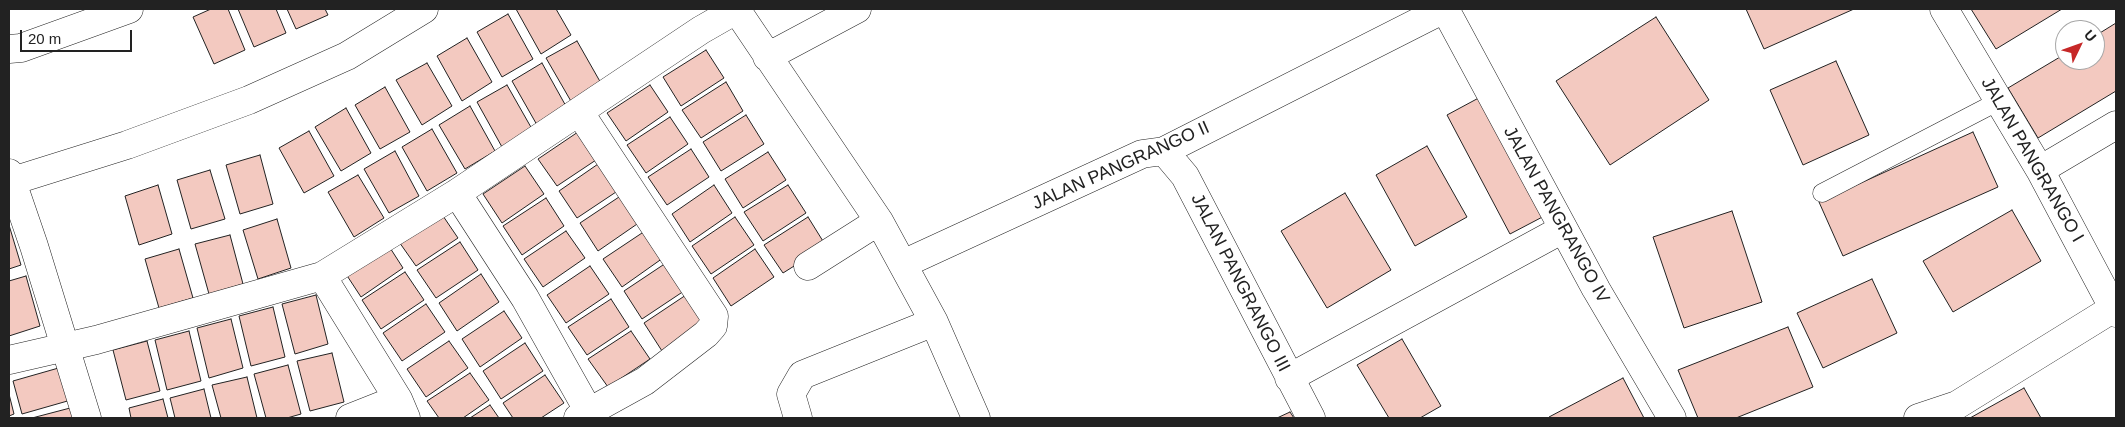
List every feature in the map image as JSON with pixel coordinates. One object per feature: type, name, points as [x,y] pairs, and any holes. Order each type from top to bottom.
[{"type":"street","points":[[87,418],[10,179],[126,145],[249,100],[347,56],[424,9]]},
{"type":"street","points":[[9,360],[66,348],[322,276],[457,193],[580,113],[701,30],[736,9],[879,221],[934,322],[976,418]]},
{"type":"street","points":[[767,57],[857,9]]},
{"type":"street","name":"JALAN PANGRANGO II","points":[[903,264],[1142,154],[1164,151],[1444,9]]},
{"type":"street","name":"JALAN PANGRANGO IV","points":[[1444,9],[1596,289],[1672,418]]},
{"type":"street","name":"JALAN PANGRANGO I","points":[[1944,9],[2040,170],[2115,310]]},
{"type":"street","points":[[9,50],[21,48],[122,10]]},
{"type":"street","points":[[457,193],[524,298],[583,415],[645,381],[706,334],[713,326],[714,316],[580,113]]},
{"type":"street","points":[[2040,170],[2116,125]]},
{"type":"street","name":"JALAN PANGRANGO III","points":[[1164,151],[1185,176],[1311,418]]},
{"type":"street","points":[[808,266],[879,221]]},
{"type":"street","points":[[1289,378],[1563,229]]},
{"type":"street","points":[[322,276],[402,408],[350,418]]},
{"type":"street","points":[[1918,418],[1957,405],[2115,310]]},
{"type":"street","points":[[798,418],[791,394],[802,375],[934,322]]},
{"type":"lane","points":[[1822,193],[1999,101]]},
{"type":"building","points":[[211,9],[228,9],[245,50],[214,64],[193,17]]},
{"type":"building","points":[[238,9],[276,9],[286,33],[254,47]]},
{"type":"building","points":[[287,9],[325,9],[328,15],[296,29]]},
{"type":"building","points":[[516,9],[556,9],[571,35],[541,54]]},
{"type":"building","points":[[1746,9],[1854,9],[1764,49]]},
{"type":"building","points":[[1971,9],[2062,9],[1996,49]]},
{"type":"building","points":[[508,14],[533,59],[502,77],[477,32]]},
{"type":"building","points":[[1656,17],[1709,100],[1610,165],[1556,81]]},
{"type":"building","points":[[2116,23],[2116,91],[2038,138],[2008,88],[2055,60],[2055,70],[2105,70],[2105,30]]},
{"type":"building","points":[[467,38],[492,82],[462,101],[437,56]]},
{"type":"building","points":[[577,41],[602,85],[572,103],[546,58]]},
{"type":"building","points":[[706,50],[724,78],[681,106],[663,77]]},
{"type":"building","points":[[1836,61],[1869,135],[1803,165],[1770,90]]},
{"type":"building","points":[[427,63],[452,106],[422,125],[396,80]]},
{"type":"building","points":[[542,63],[567,108],[537,125],[512,81]]},
{"type":"building","points":[[726,82],[743,111],[701,138],[682,110]]},
{"type":"building","points":[[507,85],[532,129],[502,147],[477,102]]},
{"type":"building","points":[[650,85],[668,112],[626,141],[607,113]]},
{"type":"building","points":[[385,87],[410,132],[380,149],[355,105]]},
{"type":"building","points":[[1486,94],[1550,213],[1510,234],[1447,115]]},
{"type":"building","points":[[470,106],[495,151],[465,169],[439,125]]},
{"type":"building","points":[[346,108],[371,153],[341,171],[315,127]]},
{"type":"building","points":[[746,115],[764,144],[721,171],[703,142]]},
{"type":"building","points":[[670,117],[688,144],[646,173],[627,145]]},
{"type":"building","points":[[432,129],[457,173],[427,191],[402,147]]},
{"type":"building","points":[[581,130],[599,158],[557,186],[538,159]]},
{"type":"building","points":[[309,131],[334,176],[304,193],[279,148]]},
{"type":"building","points":[[1973,132],[1998,187],[1843,256],[1819,202]]},
{"type":"building","points":[[1427,146],[1467,217],[1415,246],[1376,175]]},
{"type":"building","points":[[691,149],[709,177],[667,205],[648,177]]},
{"type":"building","points":[[395,151],[419,196],[389,213],[364,169]]},
{"type":"building","points":[[768,152],[786,180],[743,208],[725,179]]},
{"type":"building","points":[[260,155],[273,204],[240,214],[226,165]]},
{"type":"building","points":[[601,162],[619,190],[577,218],[559,191]]},
{"type":"building","points":[[525,166],[544,194],[502,223],[483,194]]},
{"type":"building","points":[[210,170],[225,219],[191,229],[177,180]]},
{"type":"building","points":[[358,175],[384,218],[354,237],[328,192]]},
{"type":"building","points":[[158,185],[172,234],[139,245],[125,196]]},
{"type":"building","points":[[714,185],[732,213],[690,242],[672,214]]},
{"type":"building","points":[[788,185],[806,213],[763,241],[744,212]]},
{"type":"building","points":[[1345,193],[1391,270],[1327,308],[1281,231]]},
{"type":"building","points":[[622,195],[640,222],[598,251],[580,223]]},
{"type":"building","points":[[546,198],[564,226],[522,255],[503,226]]},
{"type":"building","points":[[439,210],[458,238],[416,266],[397,239]]},
{"type":"building","points":[[2012,210],[2041,261],[1953,312],[1923,261]]},
{"type":"building","points":[[1732,211],[1762,302],[1684,328],[1653,237]]},
{"type":"building","points":[[735,217],[754,245],[711,274],[692,246]]},
{"type":"building","points":[[808,217],[826,246],[783,273],[764,245]]},
{"type":"building","points":[[277,219],[291,268],[258,279],[243,230]]},
{"type":"building","points":[[9,225],[21,265],[9,269]]},
{"type":"building","points":[[566,231],[585,258],[543,287],[524,259]]},
{"type":"building","points":[[645,231],[663,258],[622,287],[603,259]]},
{"type":"building","points":[[230,235],[243,284],[209,294],[195,244]]},
{"type":"building","points":[[385,240],[403,268],[361,297],[342,268]]},
{"type":"building","points":[[460,242],[478,270],[436,298],[417,270]]},
{"type":"building","points":[[179,249],[193,298],[159,308],[145,259]]},
{"type":"building","points":[[755,249],[774,277],[731,306],[713,278]]},
{"type":"building","points":[[666,263],[684,291],[642,319],[624,291]]},
{"type":"building","points":[[590,266],[609,294],[566,323],[547,295]]},
{"type":"building","points":[[405,272],[424,300],[381,329],[362,300]]},
{"type":"building","points":[[481,274],[499,302],[457,331],[439,303]]},
{"type":"building","points":[[26,276],[40,326],[9,336],[9,281]]},
{"type":"building","points":[[1872,279],[1897,333],[1823,368],[1797,313]]},
{"type":"building","points":[[316,295],[328,344],[295,354],[282,304]]},
{"type":"building","points":[[686,295],[705,323],[662,351],[644,323]]},
{"type":"building","points":[[611,299],[629,327],[587,355],[568,327]]},
{"type":"building","points":[[426,304],[445,332],[402,361],[383,333]]},
{"type":"building","points":[[273,307],[285,357],[251,366],[239,316]]},
{"type":"building","points":[[504,311],[522,338],[480,367],[462,339]]},
{"type":"building","points":[[231,319],[243,368],[209,378],[197,328]]},
{"type":"building","points":[[1788,327],[1813,387],[1736,418],[1698,418],[1678,370]]},
{"type":"building","points":[[189,331],[201,381],[167,390],[155,340]]},
{"type":"building","points":[[631,331],[650,359],[608,387],[588,359]]},
{"type":"building","points":[[1402,339],[1441,406],[1420,418],[1389,418],[1357,365]]},
{"type":"building","points":[[147,341],[160,391],[126,400],[113,350]]},
{"type":"building","points":[[449,341],[468,368],[426,397],[407,369]]},
{"type":"building","points":[[525,343],[543,371],[501,399],[483,371]]},
{"type":"building","points":[[332,353],[344,402],[310,411],[297,361]]},
{"type":"building","points":[[288,365],[301,414],[287,418],[266,418],[254,374]]},
{"type":"building","points":[[62,367],[71,400],[22,414],[13,381]]},
{"type":"building","points":[[470,373],[489,400],[463,418],[439,418],[427,401]]},
{"type":"building","points":[[545,375],[564,403],[541,418],[513,418],[503,403]]},
{"type":"building","points":[[247,377],[257,418],[221,418],[212,385]]},
{"type":"building","points":[[1623,378],[1644,418],[1549,418],[1549,417]]},
{"type":"building","points":[[2024,388],[2041,418],[1970,418]]},
{"type":"building","points":[[204,389],[211,418],[175,418],[170,398]]},
{"type":"building","points":[[9,394],[14,414],[9,416]]},
{"type":"building","points":[[163,399],[168,418],[131,418],[129,408]]},
{"type":"building","points":[[490,405],[499,418],[470,418]]},
{"type":"building","points":[[74,407],[77,418],[32,418]]},
{"type":"building","points":[[1290,412],[1294,418],[1277,418]]}]
